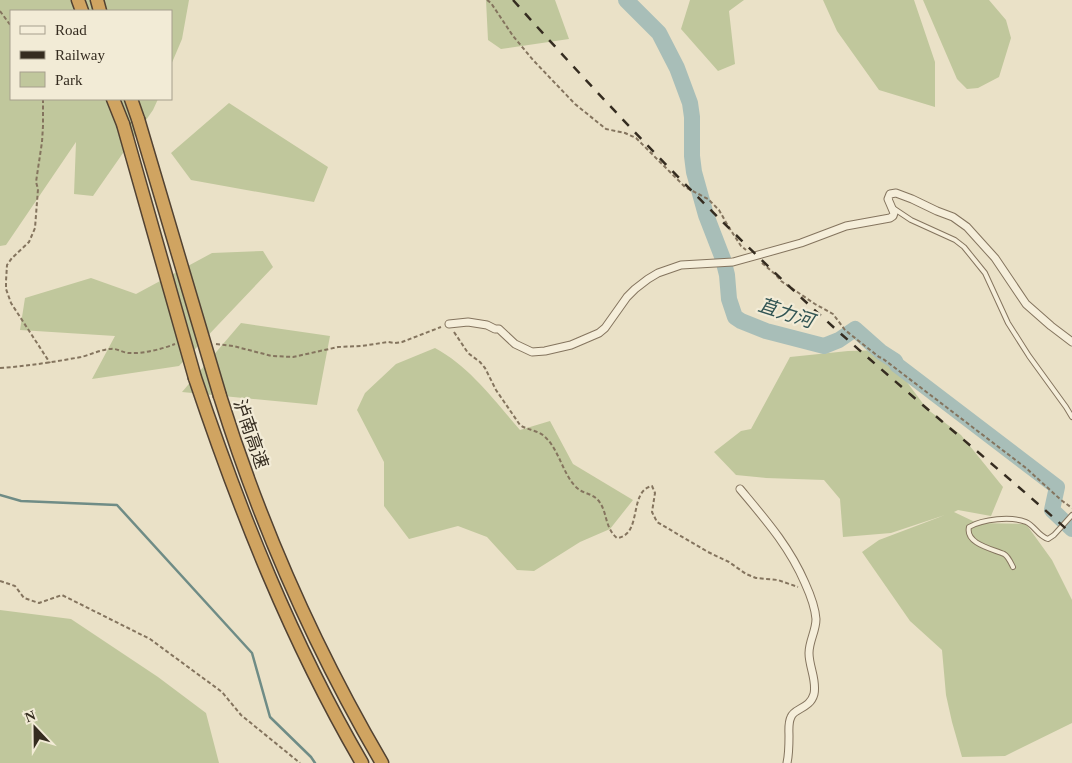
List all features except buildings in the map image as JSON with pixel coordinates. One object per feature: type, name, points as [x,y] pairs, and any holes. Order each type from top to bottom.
[{"type":"highway","name":"泸南高速","points":[[114,100],[123,124],[195,378],[237,498],[269,577],[309,664],[362,763]]},
{"type":"highway","name":"泸南高速","points":[[131,100],[236,448],[284,571],[324,657],[382,763]]},
{"type":"street","points":[[449,324],[468,322],[499,329],[515,344],[532,352],[571,345],[599,333],[605,328],[635,289],[651,276],[681,265],[733,262],[801,242],[846,226],[890,218],[894,215],[888,197],[890,194],[896,193],[958,219],[995,258],[1026,304],[1072,342]]},
{"type":"street","points":[[740,489],[786,547],[810,595],[816,618],[809,653],[815,691],[810,703],[791,716],[788,763]]},
{"type":"lane","points":[[891,206],[911,220],[955,240],[964,247],[985,273],[1008,324],[1072,417]]},
{"type":"lane","points":[[1013,567],[1003,554],[977,543],[969,534],[969,527],[984,521],[1017,520],[1028,522],[1038,533],[1048,539],[1072,515]]},
{"type":"path","points":[[487,0],[533,60],[575,104],[606,130],[625,133],[636,138],[685,187],[708,199],[719,210],[741,246],[782,281],[833,314],[853,337],[1026,468],[1072,508]]},
{"type":"path","points":[[0,11],[10,25]]},
{"type":"path","points":[[43,100],[42,142],[36,182],[38,189],[35,228],[29,242],[7,265],[6,288],[11,303],[50,363]]},
{"type":"path","points":[[0,274],[6,273]]},
{"type":"path","points":[[215,344],[233,346],[272,356],[293,357],[338,348],[402,342],[449,324],[468,352],[485,368],[496,390],[520,424],[544,436],[556,451],[575,486],[580,491],[597,498],[604,512],[609,530],[617,538],[624,536],[629,531],[641,494],[645,489],[652,486],[655,493],[652,512],[657,522],[729,562],[746,574],[756,578],[778,580],[804,589],[810,595]]},
{"type":"path","points":[[0,368],[50,363],[110,349],[117,349],[127,353],[161,350],[182,342]]},
{"type":"path","points":[[0,581],[15,586],[24,598],[38,603],[62,596],[150,639],[222,692],[241,715],[300,763]]},
{"type":"green space","points":[[0,0],[189,0],[182,39],[172,63],[172,10],[10,10],[10,100],[158,100],[153,110],[93,196],[74,194],[76,142],[6,245],[0,246]]},
{"type":"green space","points":[[486,0],[555,0],[569,39],[501,49],[488,40]]},
{"type":"green space","points":[[690,0],[744,0],[729,11],[735,64],[718,71],[681,29]]},
{"type":"green space","points":[[823,0],[914,0],[935,62],[935,107],[879,90],[837,31]]},
{"type":"green space","points":[[923,0],[989,0],[1006,20],[1011,38],[999,77],[978,88],[967,89],[957,79]]},
{"type":"green space","points":[[229,103],[328,167],[314,202],[191,180],[171,153]]},
{"type":"green space","points":[[263,251],[273,267],[179,366],[92,379],[115,336],[20,330],[25,298],[91,278],[136,294],[212,253]]},
{"type":"green space","points":[[241,323],[330,336],[317,405],[182,392]]},
{"type":"green space","points":[[435,348],[470,374],[520,430],[550,421],[573,464],[633,500],[610,529],[580,542],[534,571],[517,570],[487,537],[458,526],[409,539],[384,506],[384,462],[357,410],[365,393],[396,364]]},
{"type":"green space","points":[[883,350],[927,409],[961,435],[1003,487],[991,516],[958,510],[954,512],[977,523],[1026,524],[1052,560],[1072,600],[1072,723],[1005,756],[962,757],[946,695],[942,650],[910,621],[862,552],[879,540],[945,515],[891,533],[843,537],[840,499],[824,480],[736,475],[714,452],[741,431],[751,429],[790,357],[848,351]]},
{"type":"green space","points":[[0,610],[71,619],[158,677],[206,713],[219,763],[0,763]]},
{"type":"waterway","name":"苴力河","points":[[626,0],[659,33],[677,68],[690,103],[694,172],[706,215],[723,259],[727,275],[729,299],[735,317],[766,331],[824,346],[839,340],[855,329],[881,352],[895,361],[897,365],[1057,487],[1052,510],[1072,529]]},
{"type":"waterway","points":[[0,495],[21,501],[117,505],[252,653],[270,717],[315,763]]},
{"type":"railway","points":[[513,0],[657,155],[770,268],[873,362],[1072,534]]}]
